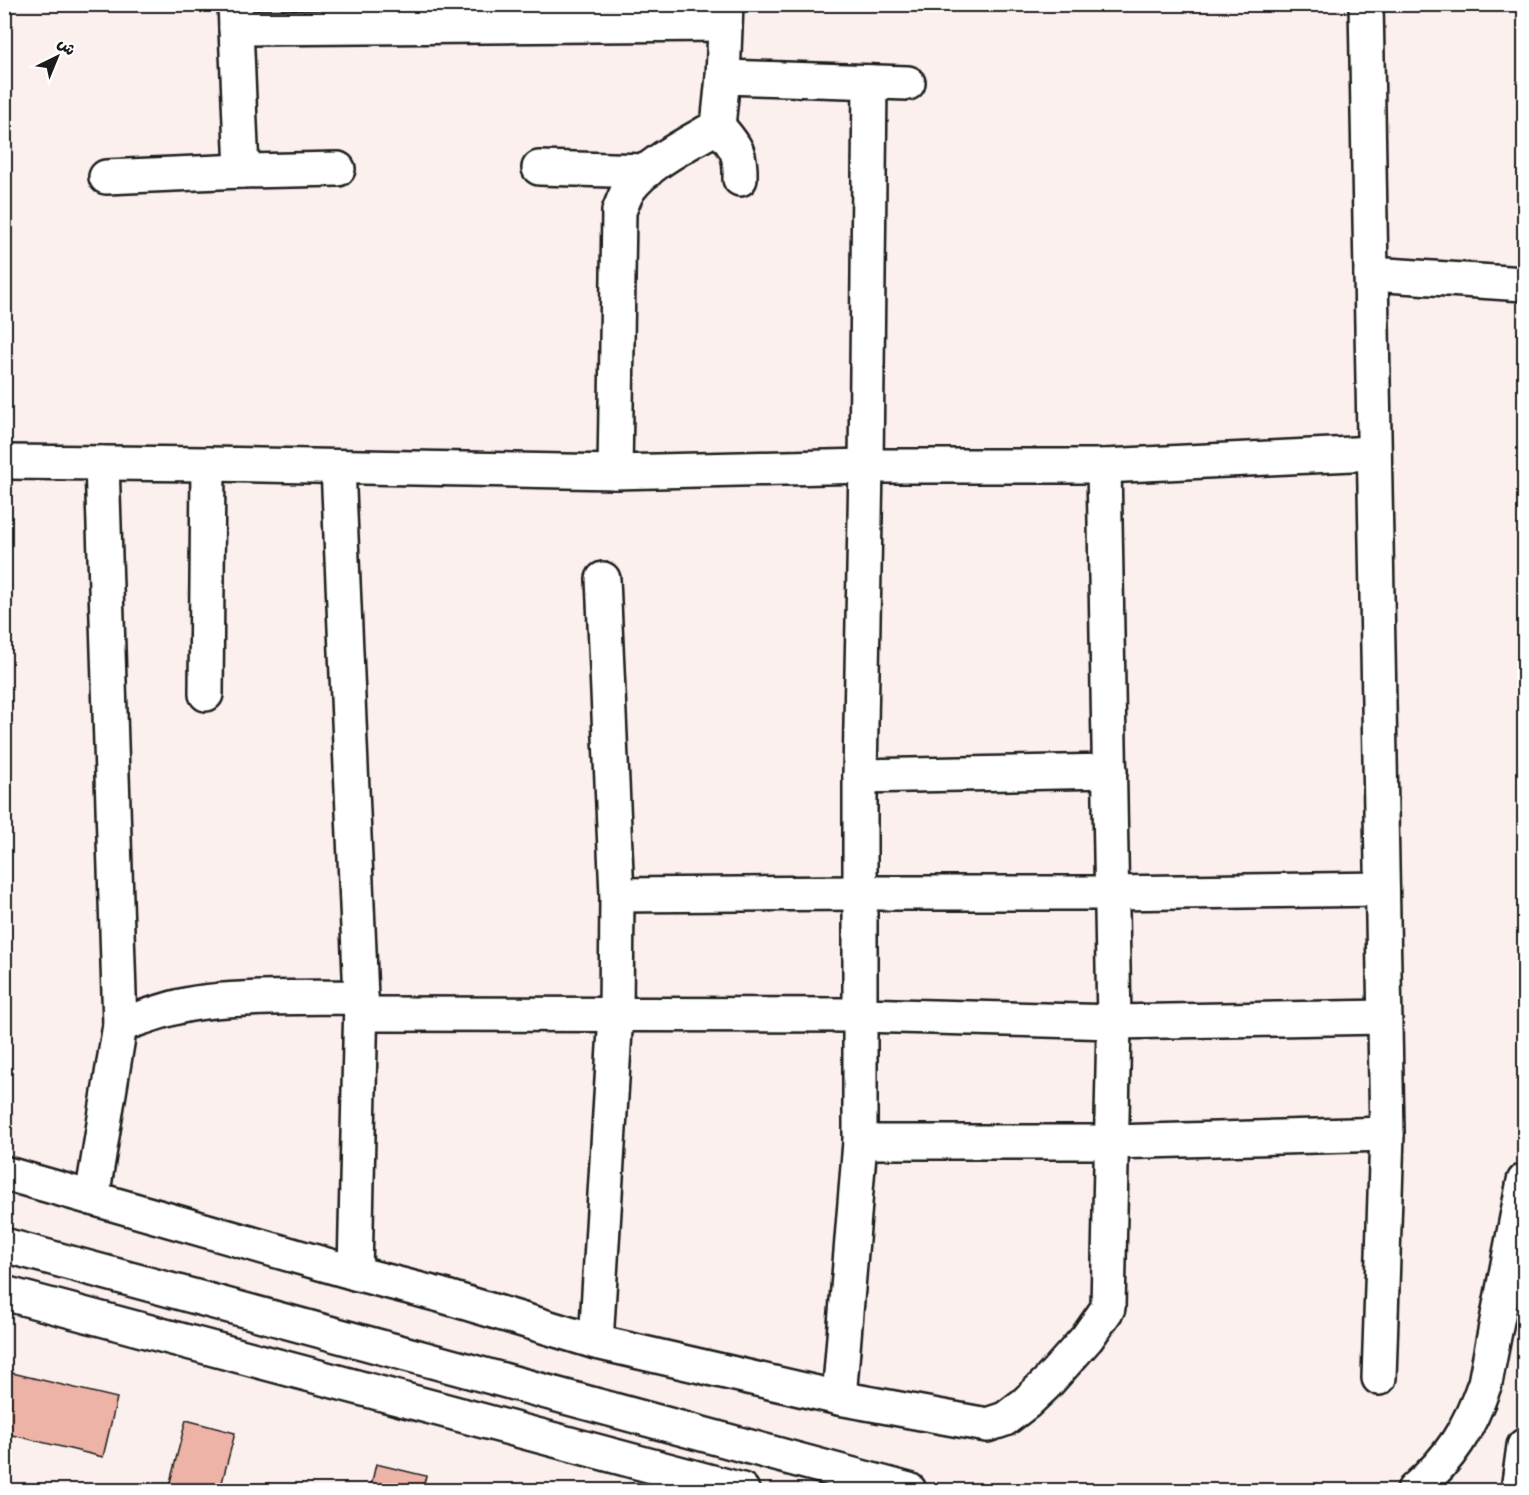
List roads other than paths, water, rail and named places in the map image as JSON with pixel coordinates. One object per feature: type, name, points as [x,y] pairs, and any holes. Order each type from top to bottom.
[{"type":"street","points":[[1366,4],[1386,1134],[1379,1378]]},
{"type":"street","points":[[242,171],[235,16],[725,14],[723,77],[718,126],[735,146],[741,163],[740,179]]},
{"type":"street","points":[[723,77],[908,83]]},
{"type":"street","points":[[838,1398],[860,1142],[860,776],[870,82]]},
{"type":"street","points":[[615,472],[619,211],[628,190],[647,171],[718,126]]},
{"type":"street","points":[[539,168],[647,171]]},
{"type":"street","points":[[106,177],[338,169]]},
{"type":"street","points":[[1371,274],[1524,284]]},
{"type":"street","points":[[4,462],[615,472],[866,466],[1104,466],[1374,453]]},
{"type":"street","points":[[92,1198],[120,1025],[102,463]]},
{"type":"street","points":[[206,694],[207,464]]},
{"type":"street","points":[[4,1173],[355,1273],[440,1294],[596,1341],[838,1398],[987,1425],[1005,1419],[1047,1383],[1087,1338],[1108,1308],[1114,1022],[1104,466]]},
{"type":"street","points":[[338,467],[361,1005],[355,1273]]},
{"type":"street","points":[[596,1341],[616,1014],[617,895],[603,579]]},
{"type":"street","points":[[860,776],[1110,771]]},
{"type":"street","points":[[617,895],[860,892],[1112,893],[1382,889]]},
{"type":"street","points":[[120,1025],[162,1011],[203,1002],[264,998],[361,1005],[616,1014],[860,1015],[1114,1022],[1384,1017]]},
{"type":"street","points":[[860,1142],[1112,1142],[1386,1134]]},
{"type":"street","points":[[1414,1491],[1452,1452],[1468,1427],[1483,1390],[1524,1181]]},
{"type":"street","points":[[4,1245],[909,1491]]},
{"type":"street","points":[[4,1293],[742,1491]]},
{"type":"street","points":[[1518,1491],[1524,1446]]}]
